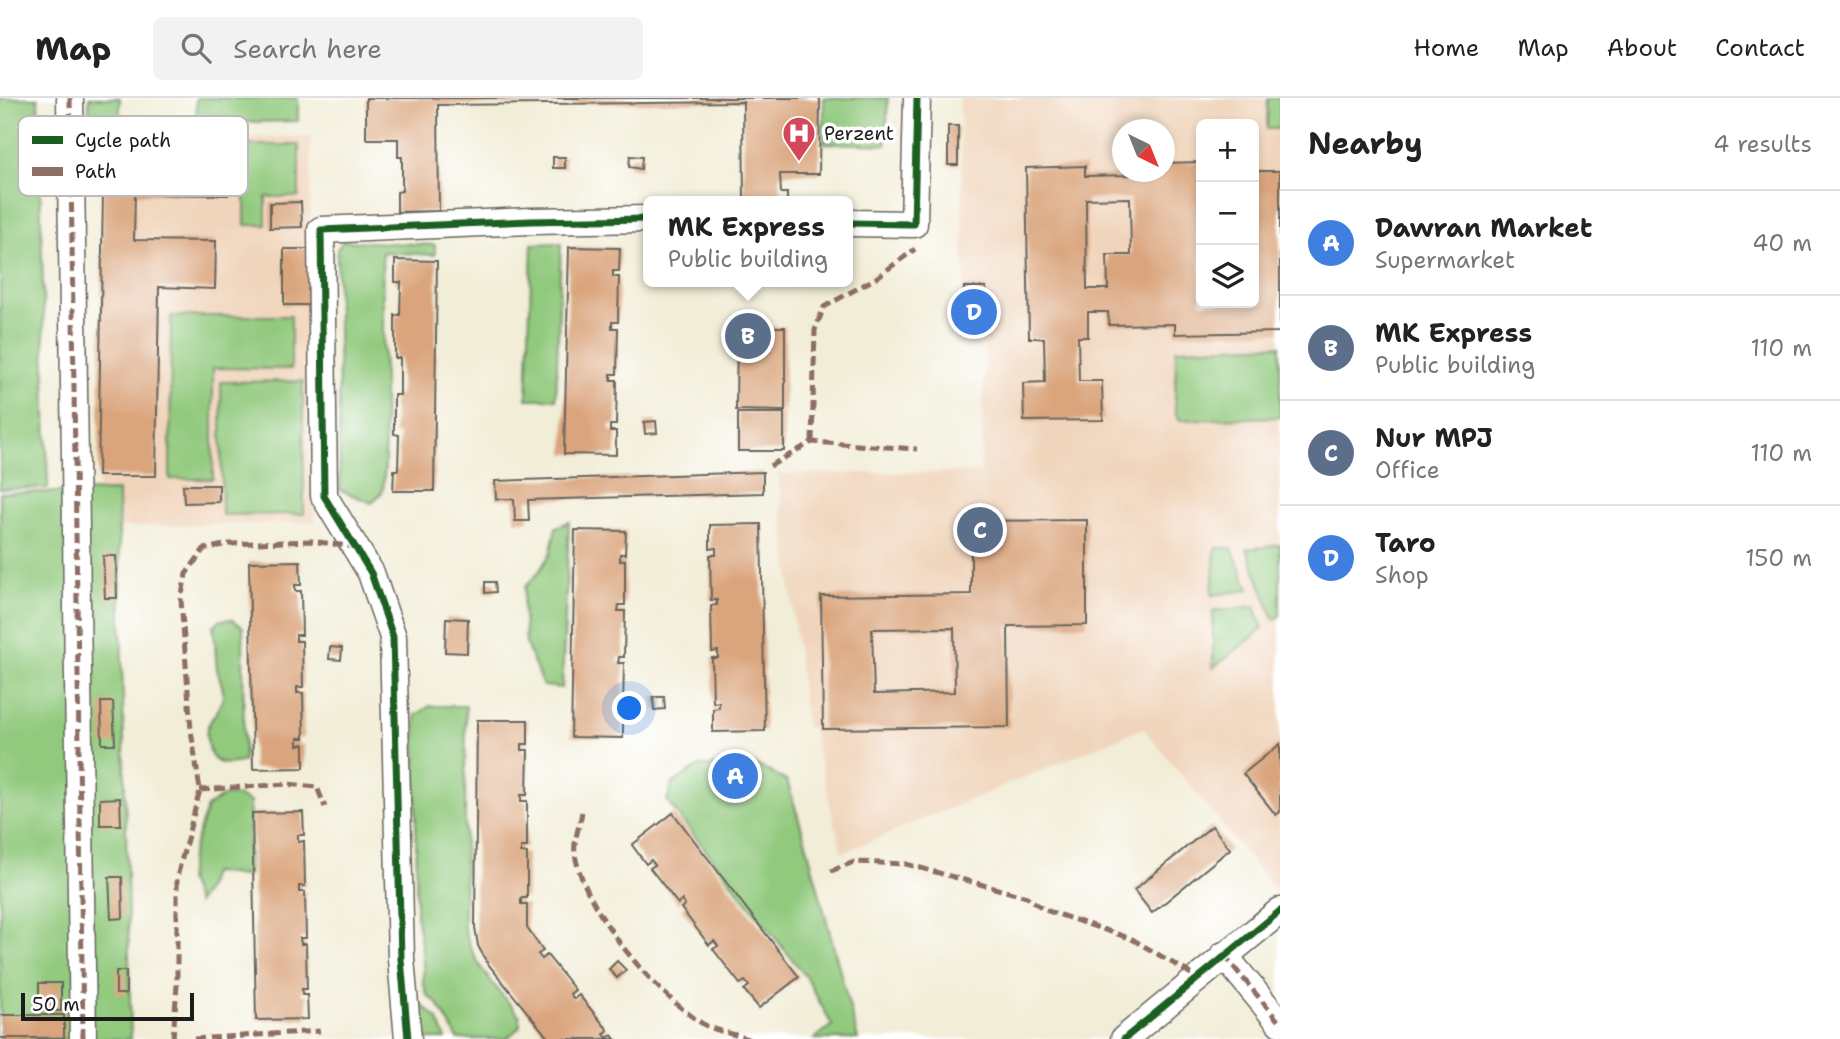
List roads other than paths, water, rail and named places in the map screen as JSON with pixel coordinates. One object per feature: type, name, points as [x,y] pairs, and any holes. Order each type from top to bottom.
[{"type":"street","points":[[70,98],[70,116]]},
{"type":"street","points":[[853,223],[914,224],[917,98]]},
{"type":"street","points":[[71,196],[83,1039]]},
{"type":"street","points":[[408,1039],[401,959],[393,637],[370,573],[324,496],[321,230],[643,219]]},
{"type":"street","points":[[1124,1039],[1280,911]]},
{"type":"street","points":[[1224,955],[1280,1023]]},
{"type":"place","name":"Perzent","points":[[799,163]]},
{"type":"place","name":"Taro","points":[[974,312]]},
{"type":"place","name":"MK Express","points":[[748,336]]},
{"type":"place","name":"Nur MPJ","points":[[980,530]]},
{"type":"place","name":"Dawran Market","points":[[735,776]]}]
